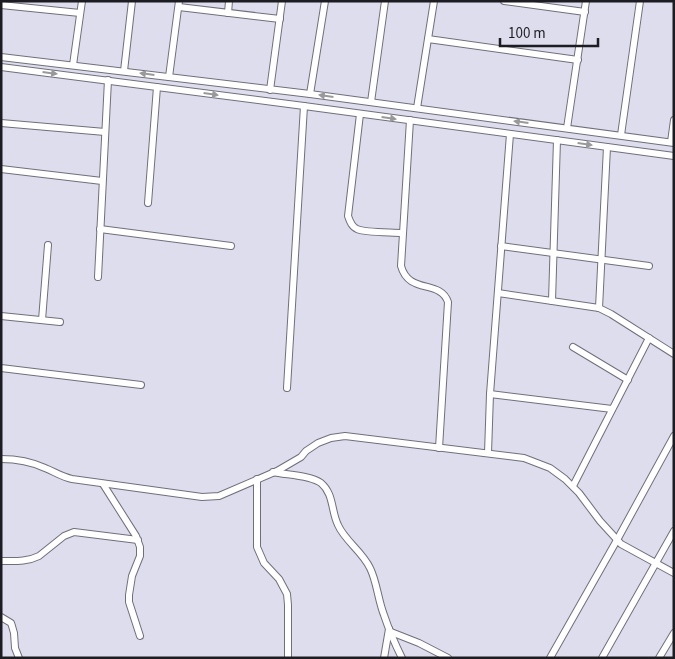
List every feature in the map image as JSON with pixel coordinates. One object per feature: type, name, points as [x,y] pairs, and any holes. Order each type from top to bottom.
[{"type":"street","points":[[73,65],[82,1]]},
{"type":"street","points":[[124,71],[132,1]]},
{"type":"street","points":[[228,13],[230,1]]},
{"type":"street","points":[[270,90],[282,1]]},
{"type":"street","points":[[310,94],[325,1]]},
{"type":"street","points":[[371,102],[385,1]]},
{"type":"street","points":[[417,108],[434,1]]},
{"type":"street","points":[[504,1],[531,3],[585,12]]},
{"type":"street","points":[[568,128],[586,1]]},
{"type":"street","points":[[621,135],[640,1]]},
{"type":"street","points":[[169,77],[179,4],[228,13],[280,19]]},
{"type":"street","points":[[1,5],[80,13]]},
{"type":"street","points":[[428,39],[578,60]]},
{"type":"street","points":[[1,56],[310,94],[672,143],[674,120]]},
{"type":"street","points":[[1,67],[674,156]]},
{"type":"street","points":[[98,277],[108,80]]},
{"type":"street","points":[[192,92],[193,80]]},
{"type":"street","points":[[148,203],[157,87]]},
{"type":"street","points":[[287,388],[304,106]]},
{"type":"street","points":[[439,124],[441,112]]},
{"type":"street","points":[[360,114],[349,220],[354,227],[360,230],[402,233]]},
{"type":"street","points":[[410,120],[401,266],[405,276],[414,283],[441,291],[448,302],[440,448]]},
{"type":"street","points":[[1,123],[105,132]]},
{"type":"street","points":[[488,453],[490,394],[510,134]]},
{"type":"street","points":[[552,301],[557,140]]},
{"type":"street","points":[[600,308],[607,147]]},
{"type":"street","points":[[1,169],[102,181]]},
{"type":"street","points":[[100,229],[231,246]]},
{"type":"street","points":[[42,320],[48,245]]},
{"type":"street","points":[[501,246],[649,266]]},
{"type":"street","points":[[498,293],[600,308],[674,354]]},
{"type":"street","points":[[1,316],[60,322]]},
{"type":"street","points":[[573,486],[649,338]]},
{"type":"street","points":[[573,347],[628,380]]},
{"type":"street","points":[[1,368],[141,385]]},
{"type":"street","points":[[490,394],[612,409]]},
{"type":"street","points":[[1,459],[42,466],[66,478],[196,497],[208,497],[219,496],[272,472],[301,457],[318,443],[345,436],[524,458],[550,468],[573,486],[600,521],[621,544],[674,573]]},
{"type":"street","points":[[550,658],[674,436]]},
{"type":"street","points":[[272,472],[311,478],[328,491],[332,500],[334,516],[340,529],[369,565],[384,615],[402,658]]},
{"type":"street","points":[[257,479],[257,547],[264,563],[279,579],[286,594],[288,605],[288,658]]},
{"type":"street","points":[[103,484],[138,540],[140,547],[140,556],[131,582],[129,602],[140,636]]},
{"type":"street","points":[[602,658],[674,531]]},
{"type":"street","points":[[1,561],[21,561],[35,558],[64,536],[74,532],[138,540]]},
{"type":"street","points":[[1,617],[12,626],[14,648],[19,658]]},
{"type":"street","points":[[384,658],[390,630]]},
{"type":"street","points":[[390,630],[448,658]]},
{"type":"street","points":[[659,658],[674,633]]}]
